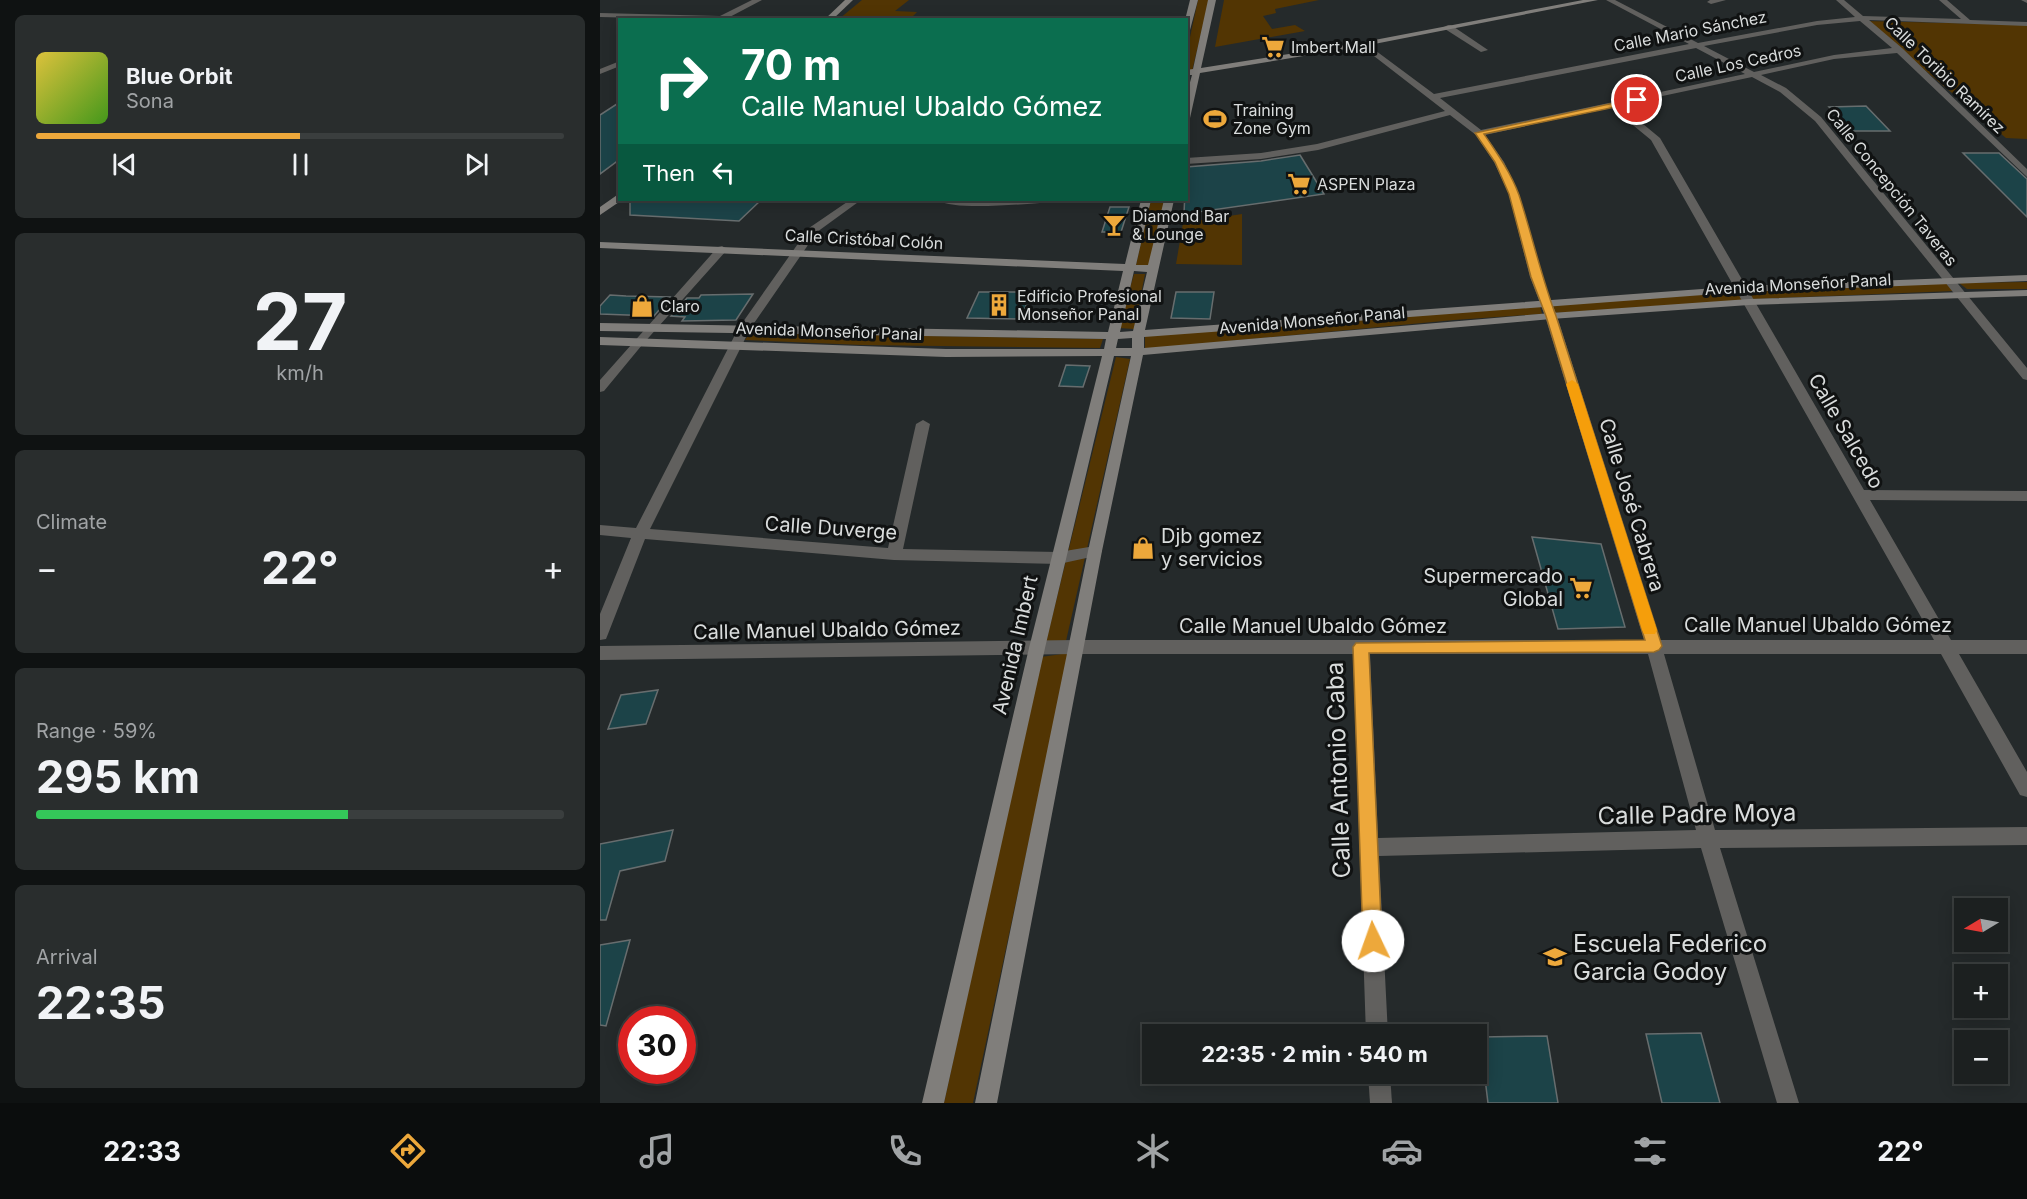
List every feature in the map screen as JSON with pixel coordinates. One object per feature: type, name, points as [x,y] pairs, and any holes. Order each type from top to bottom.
[{"type":"main road","points":[[829,18],[849,0]]},
{"type":"main road","points":[[1188,22],[1194,0]]},
{"type":"main road","points":[[1188,109],[1212,0]]},
{"type":"main road","points":[[1188,73],[1364,44],[1594,0]]},
{"type":"main road","points":[[600,213],[618,198]]},
{"type":"main road","name":"Avenida Imbert","points":[[933,1103],[1037,648],[1145,201]]},
{"type":"main road","points":[[986,1103],[1095,551],[1169,201]]},
{"type":"main road","name":"Calle Cristóbal Colón","points":[[600,245],[1154,269]]},
{"type":"main road","name":"Avenida Monseñor Panal","points":[[600,341],[946,352],[1138,343],[1949,279],[2027,278]]},
{"type":"main road","name":"Avenida Monseñor Panal","points":[[1746,296],[2027,293]]},
{"type":"main road","name":"Avenida Monseñor Panal","points":[[600,327],[744,329],[1111,344],[1549,310]]},
{"type":"street","points":[[721,18],[758,0]]},
{"type":"street","name":"Calle Concepción Taveras","points":[[1611,0],[1783,90],[1818,119],[2027,376]]},
{"type":"street","points":[[1711,2],[1722,0]]},
{"type":"street","name":"Calle Toribio Ramírez","points":[[1840,0],[1899,50],[2027,174]]},
{"type":"street","points":[[1943,0],[1969,22]]},
{"type":"street","points":[[600,15],[689,18]]},
{"type":"street","name":"Calle Mario Sánchez","points":[[1434,97],[1817,23],[1863,18],[2027,24]]},
{"type":"street","points":[[1448,27],[1484,50]]},
{"type":"street","name":"Calle José Cabrera","points":[[1364,44],[1479,133],[1499,162],[1514,194],[1536,277],[1549,310],[1654,646],[1708,839],[1788,1103]]},
{"type":"street","name":"Calle Los Cedros","points":[[1479,133],[1834,57],[1899,50]]},
{"type":"street","points":[[600,72],[618,64]]},
{"type":"street","name":"Calle Salcedo","points":[[1614,105],[1655,138],[1948,647],[2027,789]]},
{"type":"street","points":[[1188,161],[1261,156],[1318,147],[1453,111]]},
{"type":"street","points":[[600,634],[640,534],[744,329],[813,230],[855,201]]},
{"type":"street","points":[[951,201],[967,203],[1017,201]]},
{"type":"street","points":[[600,388],[722,249]]},
{"type":"street","points":[[894,554],[923,424]]},
{"type":"street","points":[[1860,495],[2027,496]]},
{"type":"street","name":"Calle Duverge","points":[[600,531],[894,554],[1059,558],[1095,551]]},
{"type":"street","name":"Calle Antonio Caba","points":[[1361,647],[1376,1024]]},
{"type":"street","name":"Calle Manuel Ubaldo Gómez","points":[[600,653],[1037,648],[2027,647]]},
{"type":"street","name":"Calle Padre Moya","points":[[1368,847],[1708,839],[2027,836]]},
{"type":"street","points":[[1380,1084],[1381,1103]]},
{"type":"shaded area","points":[[862,0],[909,0],[895,11],[917,12],[911,18],[840,18]]},
{"type":"shaded area","points":[[1198,0],[1209,0],[1192,71],[1188,71],[1188,46]]},
{"type":"shaded area","points":[[1224,0],[1319,0],[1275,9],[1276,13],[1263,16],[1272,29],[1295,25],[1305,31],[1215,47]]},
{"type":"shaded area","points":[[1866,21],[2027,25],[2027,139],[2006,138]]},
{"type":"shaded area","points":[[1151,201],[1165,201],[1149,266],[1136,265]]},
{"type":"shaded area","points":[[1242,214],[1242,265],[1176,264],[1183,223]]},
{"type":"shaded area","points":[[1134,274],[1145,274],[1134,329],[1119,328]]},
{"type":"shaded area","points":[[1946,282],[1953,291],[1752,299],[1748,291]]},
{"type":"shaded area","points":[[2027,282],[2027,289],[1967,289],[1959,283]]},
{"type":"shaded area","points":[[1740,292],[1744,300],[1555,313],[1552,305]]},
{"type":"shaded area","points":[[1540,306],[1542,314],[1145,349],[1145,335]]},
{"type":"shaded area","points":[[750,333],[1103,339],[1100,348],[862,345],[745,340]]},
{"type":"shaded area","points":[[1116,357],[1130,359],[1066,641],[1046,642]]},
{"type":"shaded area","points":[[1069,653],[973,1103],[944,1103],[1041,657]]},
{"type":"building","points":[[618,103],[618,160],[600,174],[600,115]]},
{"type":"building","points":[[1866,106],[1890,131],[1852,131],[1829,107]]},
{"type":"building","points":[[1963,153],[1999,153],[2027,179],[2027,217]]},
{"type":"building","name":"ASPEN Plaza","points":[[1300,155],[1324,194],[1184,214],[1185,201],[1188,201],[1188,167],[1261,161]]},
{"type":"building","points":[[630,201],[760,201],[739,221],[630,215]]},
{"type":"building","points":[[1110,207],[1129,207],[1121,232],[1102,232]]},
{"type":"building","name":"Edificio Profesional Monseñor Panal","points":[[979,292],[1031,292],[1021,319],[967,318]]},
{"type":"building","points":[[1176,292],[1214,292],[1210,319],[1171,318]]},
{"type":"building","points":[[753,294],[736,320],[682,321],[685,317],[671,316],[687,298],[699,298],[701,295]]},
{"type":"building","points":[[610,295],[670,297],[654,316],[600,314],[600,306]]},
{"type":"building","points":[[1066,365],[1090,366],[1083,387],[1059,386]]},
{"type":"building","points":[[1532,537],[1601,544],[1625,627],[1558,629]]},
{"type":"building","points":[[658,690],[646,724],[608,729],[621,695]]},
{"type":"building","points":[[673,830],[665,861],[620,871],[606,920],[600,920],[600,844]]},
{"type":"building","points":[[630,940],[606,1026],[600,1025],[600,945]]},
{"type":"building","points":[[1701,1033],[1720,1103],[1662,1103],[1646,1034]]},
{"type":"building","points":[[1547,1036],[1558,1103],[1488,1103],[1486,1084],[1487,1037]]},
{"type":"slow traffic","points":[[1572,384],[1649,630]]},
{"type":"place","name":"Imbert Mall","points":[[1273,47]]},
{"type":"place","name":"Training Zone Gym","points":[[1215,119]]},
{"type":"place","name":"ASPEN Plaza","points":[[1299,184]]},
{"type":"place","name":"Diamond Bar & Lounge","points":[[1114,225]]},
{"type":"place","name":"Edificio Profesional Monseñor Panal","points":[[999,305]]},
{"type":"place","name":"Claro","points":[[642,306]]},
{"type":"place","name":"Djb gomez y servicios","points":[[1143,548]]},
{"type":"place","name":"Supermercado Global","points":[[1581,588]]},
{"type":"place","name":"Escuela Federico Garcia Godoy","points":[[1555,957]]},
{"type":"route","points":[[1373,941],[1361,647],[1654,646],[1551,316],[1536,277],[1514,194],[1499,162],[1479,133],[1637,100]]}]
